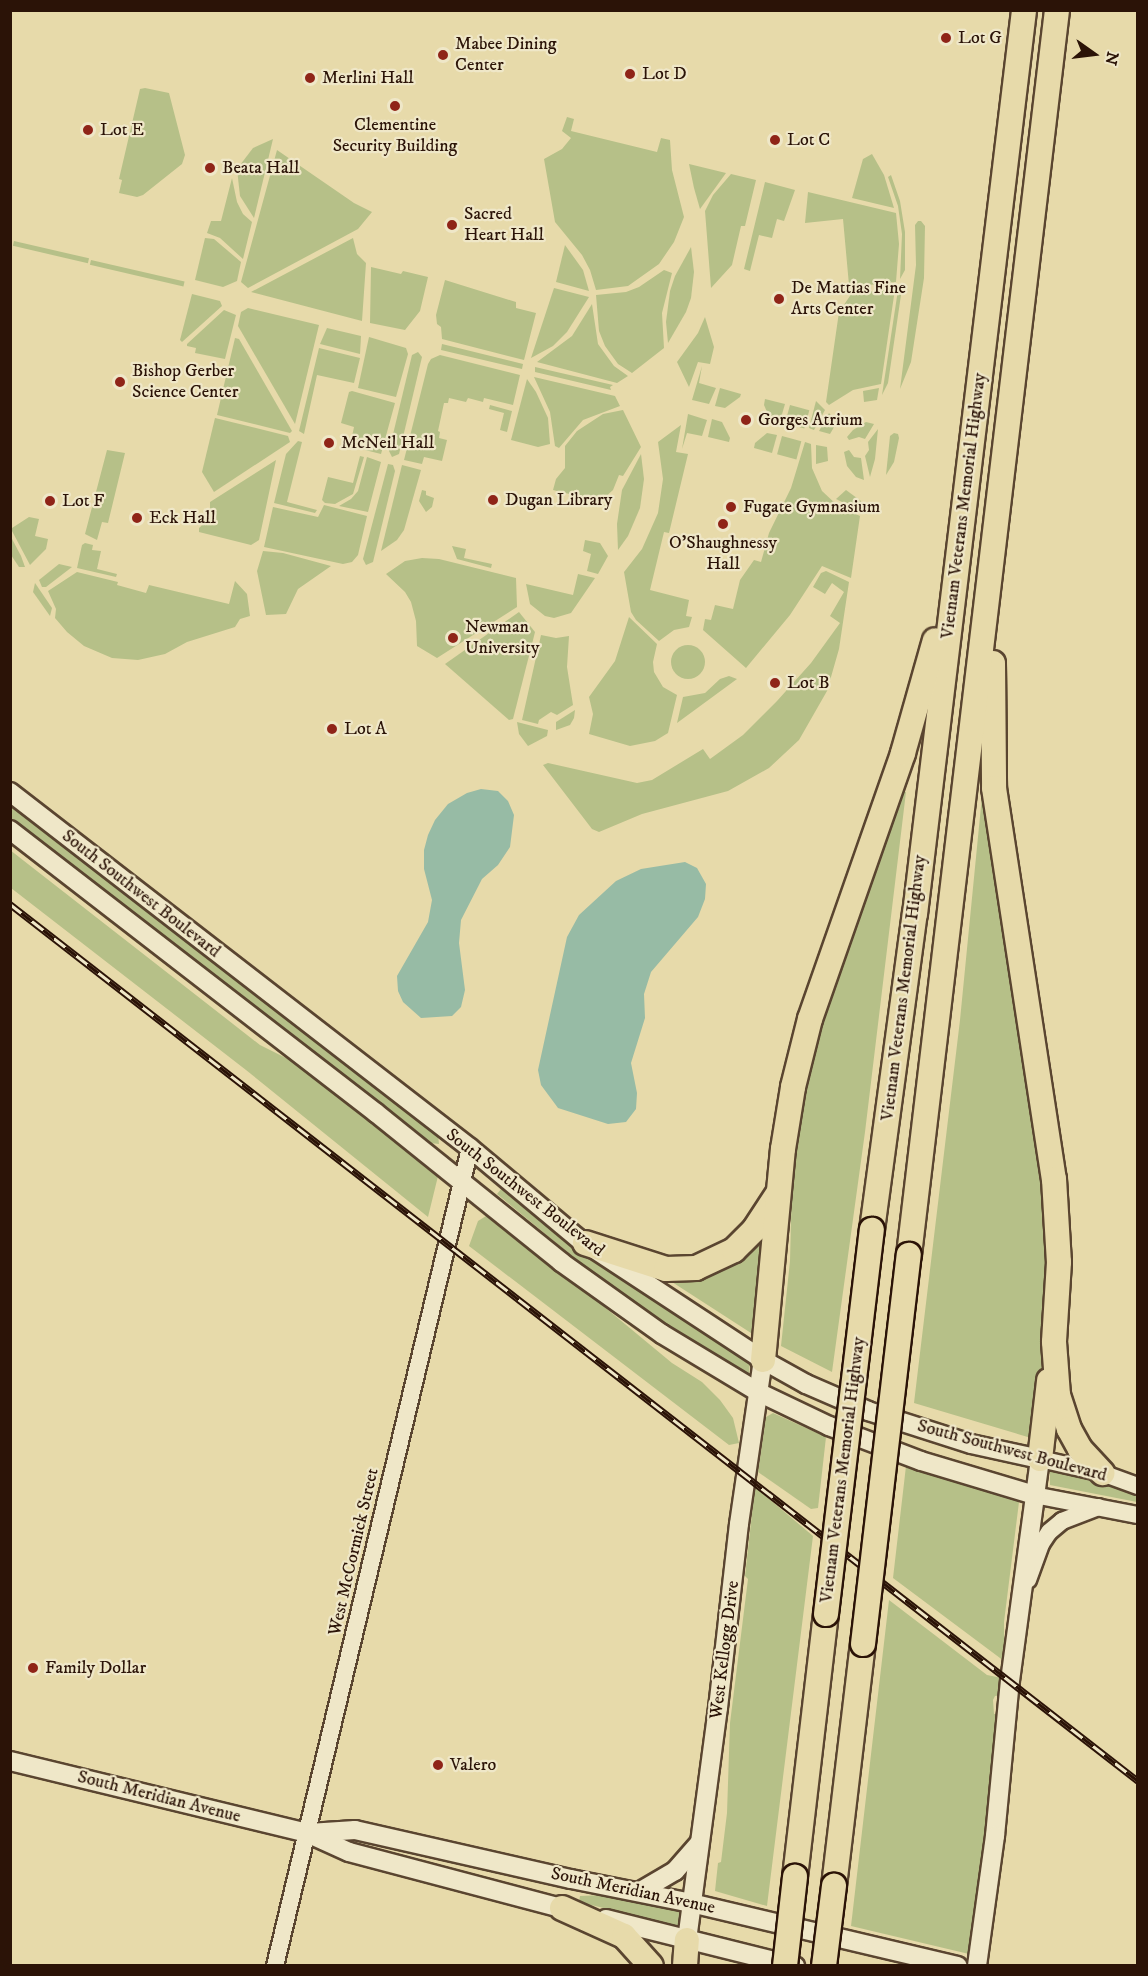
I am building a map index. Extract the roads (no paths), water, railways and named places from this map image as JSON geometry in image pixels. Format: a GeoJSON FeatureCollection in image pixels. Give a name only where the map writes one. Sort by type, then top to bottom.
{"type":"FeatureCollection","features":[{"type":"Feature","properties":{"kind":"highway","name":"Vietnam Veterans Memorial Highway"},"geometry":{"type":"LineString","coordinates":[[785,1965],[872,1230],[915,914],[1024,10]]}},
{"type":"Feature","properties":{"kind":"highway","name":"Vietnam Veterans Memorial Highway"},"geometry":{"type":"LineString","coordinates":[[824,1965],[1057,10]]}},
{"type":"Feature","properties":{"kind":"highway"},"geometry":{"type":"LineString","coordinates":[[996,510],[992,766],[1054,1179],[1059,1262],[1054,1342],[1040,1459]]}},
{"type":"Feature","properties":{"kind":"highway"},"geometry":{"type":"LineString","coordinates":[[763,1360],[779,1191],[793,1087],[810,1019],[903,753],[958,544]]}},
{"type":"Feature","properties":{"kind":"highway"},"geometry":{"type":"LineString","coordinates":[[585,1243],[672,1270],[696,1268],[734,1251],[754,1230],[779,1191]]}},
{"type":"Feature","properties":{"kind":"highway"},"geometry":{"type":"LineString","coordinates":[[1054,1342],[1060,1407],[1080,1449],[1102,1473]]}},
{"type":"Feature","properties":{"kind":"highway"},"geometry":{"type":"LineString","coordinates":[[562,1908],[624,1936],[651,1965]]}},
{"type":"Feature","properties":{"kind":"highway"},"geometry":{"type":"LineString","coordinates":[[685,1965],[687,1940]]}},
{"type":"Feature","properties":{"kind":"main road","name":"South Southwest Boulevard"},"geometry":{"type":"LineString","coordinates":[[10,792],[470,1148],[585,1243],[763,1360],[806,1384],[868,1411],[971,1444],[1040,1459]]}},
{"type":"Feature","properties":{"kind":"main road","name":"South Southwest Boulevard"},"geometry":{"type":"LineString","coordinates":[[10,830],[610,1298],[662,1334],[758,1392],[829,1426],[921,1461],[1034,1495]]}},
{"type":"Feature","properties":{"kind":"main road","name":"West Kellogg Drive"},"geometry":{"type":"LineString","coordinates":[[687,1940],[739,1524],[763,1360]]}},
{"type":"Feature","properties":{"kind":"main road"},"geometry":{"type":"LineString","coordinates":[[977,1965],[996,1836],[1020,1604],[1040,1459]]}},
{"type":"Feature","properties":{"kind":"main road","name":"South Meridian Avenue"},"geometry":{"type":"LineString","coordinates":[[10,1761],[307,1833],[349,1852],[687,1940],[795,1965]]}},
{"type":"Feature","properties":{"kind":"main road","name":"South Meridian Avenue"},"geometry":{"type":"LineString","coordinates":[[307,1833],[356,1830],[692,1903],[958,1965]]}},
{"type":"Feature","properties":{"kind":"main road"},"geometry":{"type":"LineString","coordinates":[[639,1892],[675,1871],[700,1842]]}},
{"type":"Feature","properties":{"kind":"street","name":"West McCormick Street"},"geometry":{"type":"LineString","coordinates":[[274,1965],[470,1148]]}},
{"type":"Feature","properties":{"kind":"street","name":"South Southwest Boulevard"},"geometry":{"type":"LineString","coordinates":[[1040,1459],[1102,1473],[1137,1486]]}},
{"type":"Feature","properties":{"kind":"street","name":"South Southwest Boulevard"},"geometry":{"type":"LineString","coordinates":[[1034,1495],[1137,1515]]}},
{"type":"Feature","properties":{"kind":"street"},"geometry":{"type":"LineString","coordinates":[[1020,1604],[1041,1544],[1049,1532],[1062,1521],[1098,1507]]}},
{"type":"Feature","properties":{"kind":"railway"},"geometry":{"type":"LineString","coordinates":[[10,904],[1138,1781]]}},
{"type":"Feature","properties":{"kind":"place","name":"Lot G"},"geometry":{"type":"Point","coordinates":[946,38]}},
{"type":"Feature","properties":{"kind":"place","name":"Mabee Dining Center"},"geometry":{"type":"Point","coordinates":[443,55]}},
{"type":"Feature","properties":{"kind":"place","name":"Lot D"},"geometry":{"type":"Point","coordinates":[630,74]}},
{"type":"Feature","properties":{"kind":"place","name":"Merlini Hall"},"geometry":{"type":"Point","coordinates":[310,78]}},
{"type":"Feature","properties":{"kind":"place","name":"Clementine Security Building"},"geometry":{"type":"Point","coordinates":[395,106]}},
{"type":"Feature","properties":{"kind":"place","name":"Lot E"},"geometry":{"type":"Point","coordinates":[88,130]}},
{"type":"Feature","properties":{"kind":"place","name":"Lot C"},"geometry":{"type":"Point","coordinates":[775,140]}},
{"type":"Feature","properties":{"kind":"place","name":"Beata Hall"},"geometry":{"type":"Point","coordinates":[210,168]}},
{"type":"Feature","properties":{"kind":"place","name":"Sacred Heart Hall"},"geometry":{"type":"Point","coordinates":[452,225]}},
{"type":"Feature","properties":{"kind":"place","name":"De Mattias Fine Arts Center"},"geometry":{"type":"Point","coordinates":[779,299]}},
{"type":"Feature","properties":{"kind":"place","name":"Bishop Gerber Science Center"},"geometry":{"type":"Point","coordinates":[120,382]}},
{"type":"Feature","properties":{"kind":"place","name":"Gorges Atrium"},"geometry":{"type":"Point","coordinates":[746,420]}},
{"type":"Feature","properties":{"kind":"place","name":"McNeil Hall"},"geometry":{"type":"Point","coordinates":[329,443]}},
{"type":"Feature","properties":{"kind":"place","name":"Dugan Library"},"geometry":{"type":"Point","coordinates":[493,500]}},
{"type":"Feature","properties":{"kind":"place","name":"Lot F"},"geometry":{"type":"Point","coordinates":[50,501]}},
{"type":"Feature","properties":{"kind":"place","name":"Fugate Gymnasium"},"geometry":{"type":"Point","coordinates":[731,507]}},
{"type":"Feature","properties":{"kind":"place","name":"Eck Hall"},"geometry":{"type":"Point","coordinates":[137,518]}},
{"type":"Feature","properties":{"kind":"place","name":"O'Shaughnessy Hall"},"geometry":{"type":"Point","coordinates":[723,524]}},
{"type":"Feature","properties":{"kind":"place","name":"Newman University"},"geometry":{"type":"Point","coordinates":[453,638]}},
{"type":"Feature","properties":{"kind":"place","name":"Lot B"},"geometry":{"type":"Point","coordinates":[775,683]}},
{"type":"Feature","properties":{"kind":"place","name":"Lot A"},"geometry":{"type":"Point","coordinates":[332,729]}},
{"type":"Feature","properties":{"kind":"place","name":"Family Dollar"},"geometry":{"type":"Point","coordinates":[33,1668]}},
{"type":"Feature","properties":{"kind":"place","name":"Valero"},"geometry":{"type":"Point","coordinates":[438,1765]}}]}
